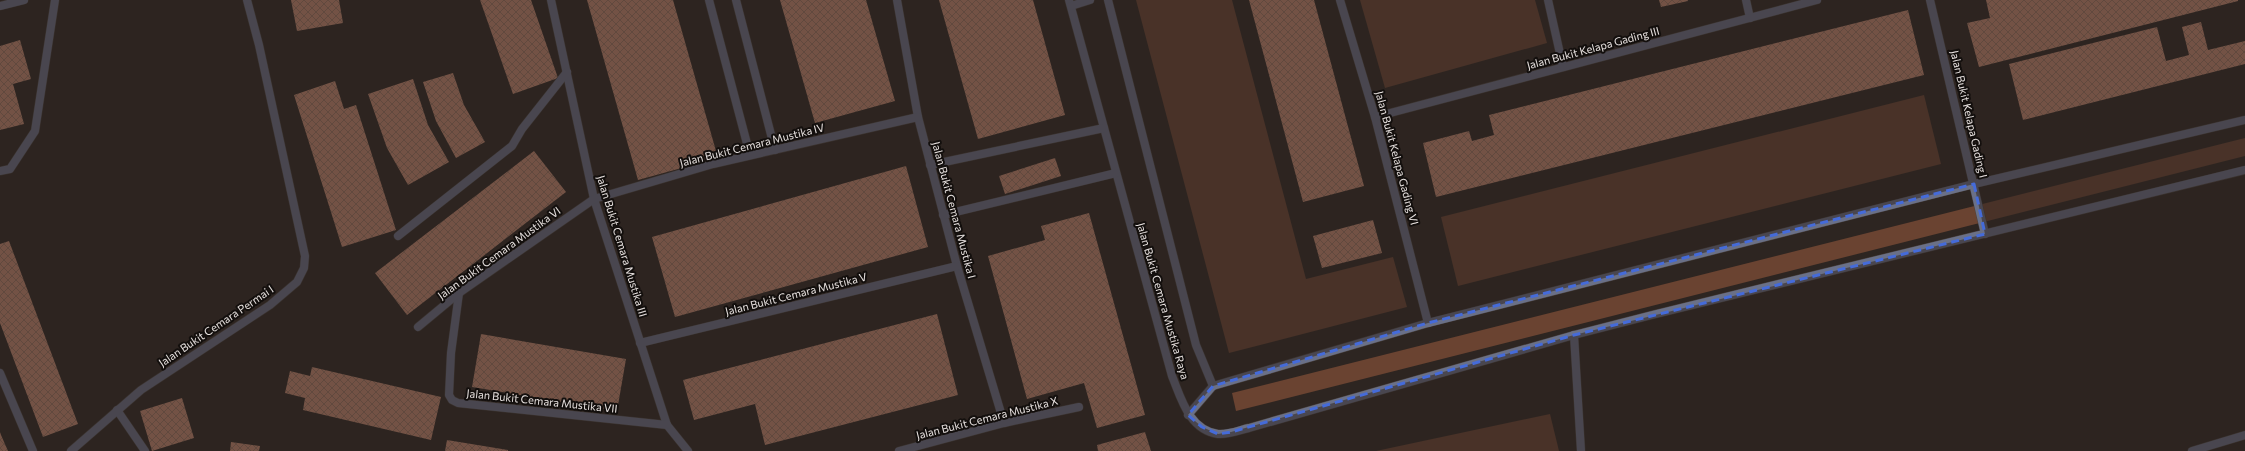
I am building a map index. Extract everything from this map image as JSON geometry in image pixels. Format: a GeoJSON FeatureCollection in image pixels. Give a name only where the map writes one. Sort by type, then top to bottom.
{"type":"FeatureCollection","features":[{"type":"Feature","properties":{"kind":"street"},"geometry":{"type":"LineString","coordinates":[[0,6],[24,0]]}},
{"type":"Feature","properties":{"kind":"street"},"geometry":{"type":"LineString","coordinates":[[0,171],[10,169],[35,131],[55,0]]}},
{"type":"Feature","properties":{"kind":"street","name":"Jalan Bukit Cemara Permai I"},"geometry":{"type":"LineString","coordinates":[[71,451],[117,410],[171,369],[208,347],[270,305],[297,282],[304,268],[305,256],[259,45],[246,0]]}},
{"type":"Feature","properties":{"kind":"street","name":"Jalan Bukit Cemara Mustika III"},"geometry":{"type":"LineString","coordinates":[[551,0],[594,199],[667,425]]}},
{"type":"Feature","properties":{"kind":"street"},"geometry":{"type":"LineString","coordinates":[[709,0],[750,155]]}},
{"type":"Feature","properties":{"kind":"street"},"geometry":{"type":"LineString","coordinates":[[736,0],[775,150]]}},
{"type":"Feature","properties":{"kind":"street","name":"Jalan Bukit Cemara Mustika I"},"geometry":{"type":"LineString","coordinates":[[898,0],[918,117],[930,165],[957,266],[1004,423]]}},
{"type":"Feature","properties":{"kind":"street"},"geometry":{"type":"LineString","coordinates":[[1070,3],[1090,0]]}},
{"type":"Feature","properties":{"kind":"street","name":"Jalan Bukit Cemara Mustika Raya"},"geometry":{"type":"LineString","coordinates":[[1108,0],[1196,345],[1213,386]]}},
{"type":"Feature","properties":{"kind":"street","name":"Jalan Bukit Kelapa Gading VI"},"geometry":{"type":"LineString","coordinates":[[1340,0],[1375,117],[1428,323]]}},
{"type":"Feature","properties":{"kind":"street"},"geometry":{"type":"LineString","coordinates":[[1548,0],[1563,67]]}},
{"type":"Feature","properties":{"kind":"street"},"geometry":{"type":"LineString","coordinates":[[1746,0],[1750,18]]}},
{"type":"Feature","properties":{"kind":"street","name":"Jalan Bukit Kelapa Gading III"},"geometry":{"type":"LineString","coordinates":[[1375,117],[1817,0]]}},
{"type":"Feature","properties":{"kind":"street","name":"Jalan Bukit Kelapa Gading I"},"geometry":{"type":"LineString","coordinates":[[1930,0],[1974,184],[1984,234]]}},
{"type":"Feature","properties":{"kind":"street","name":"Jalan Bukit Cemara Mustika Raya"},"geometry":{"type":"LineString","coordinates":[[1070,3],[1172,376],[1188,415]]}},
{"type":"Feature","properties":{"kind":"street"},"geometry":{"type":"LineString","coordinates":[[398,236],[512,146],[522,129],[567,72]]}},
{"type":"Feature","properties":{"kind":"street","name":"Jalan Bukit Cemara Mustika IV"},"geometry":{"type":"LineString","coordinates":[[594,199],[750,155],[918,117]]}},
{"type":"Feature","properties":{"kind":"street"},"geometry":{"type":"LineString","coordinates":[[2245,120],[1974,184],[1428,323],[1213,386],[1188,415],[1202,427],[1218,434],[1231,432],[1574,335],[2245,170]]}},
{"type":"Feature","properties":{"kind":"street"},"geometry":{"type":"LineString","coordinates":[[930,165],[1104,128]]}},
{"type":"Feature","properties":{"kind":"street"},"geometry":{"type":"LineString","coordinates":[[943,215],[1116,173]]}},
{"type":"Feature","properties":{"kind":"street","name":"Jalan Bukit Cemara Mustika VI"},"geometry":{"type":"LineString","coordinates":[[418,327],[459,293],[594,199]]}},
{"type":"Feature","properties":{"kind":"street","name":"Jalan Bukit Cemara Mustika V"},"geometry":{"type":"LineString","coordinates":[[640,343],[957,266]]}},
{"type":"Feature","properties":{"kind":"street","name":"Jalan Bukit Cemara Mustika VII"},"geometry":{"type":"LineString","coordinates":[[459,293],[451,353],[449,394],[452,400],[458,403],[667,425]]}},
{"type":"Feature","properties":{"kind":"street"},"geometry":{"type":"LineString","coordinates":[[1574,335],[1581,451]]}},
{"type":"Feature","properties":{"kind":"street"},"geometry":{"type":"LineString","coordinates":[[0,373],[33,451]]}},
{"type":"Feature","properties":{"kind":"street","name":"Jalan Bukit Cemara Mustika X"},"geometry":{"type":"LineString","coordinates":[[899,451],[1004,423],[1079,407]]}},
{"type":"Feature","properties":{"kind":"street"},"geometry":{"type":"LineString","coordinates":[[117,410],[145,451]]}},
{"type":"Feature","properties":{"kind":"street"},"geometry":{"type":"LineString","coordinates":[[667,425],[688,451]]}},
{"type":"Feature","properties":{"kind":"street"},"geometry":{"type":"LineString","coordinates":[[2192,451],[2245,435]]}},
{"type":"Feature","properties":{"kind":"highlighted area"},"geometry":{"type":"Polygon","coordinates":[[[1974,184],[1985,234],[1574,335],[1231,432],[1218,434],[1202,427],[1188,415],[1213,386],[1428,323],[1974,184]]]}},
{"type":"Feature","properties":{"kind":"shaded area"},"geometry":{"type":"Polygon","coordinates":[[[1136,0],[1232,0],[1306,279],[1393,257],[1407,307],[1229,353],[1136,0]]]}},
{"type":"Feature","properties":{"kind":"shaded area"},"geometry":{"type":"Polygon","coordinates":[[[1360,0],[1535,0],[1547,43],[1385,88],[1360,0]]]}},
{"type":"Feature","properties":{"kind":"shaded area"},"geometry":{"type":"Polygon","coordinates":[[[1924,95],[1941,164],[1458,286],[1441,217],[1924,95]]]}},
{"type":"Feature","properties":{"kind":"shaded area"},"geometry":{"type":"Polygon","coordinates":[[[2245,138],[2245,156],[1236,411],[1232,393],[2245,138]]]}},
{"type":"Feature","properties":{"kind":"shaded area"},"geometry":{"type":"Polygon","coordinates":[[[1550,414],[1559,451],[1376,451],[1550,414]]]}},
{"type":"Feature","properties":{"kind":"building"},"geometry":{"type":"Polygon","coordinates":[[[291,0],[339,0],[343,23],[297,31],[291,0]]]}},
{"type":"Feature","properties":{"kind":"building"},"geometry":{"type":"Polygon","coordinates":[[[480,0],[531,0],[558,78],[513,94],[480,0]]]}},
{"type":"Feature","properties":{"kind":"building"},"geometry":{"type":"Polygon","coordinates":[[[587,0],[673,0],[718,158],[638,180],[587,0]]]}},
{"type":"Feature","properties":{"kind":"building"},"geometry":{"type":"Polygon","coordinates":[[[780,0],[866,0],[895,101],[815,123],[780,0]]]}},
{"type":"Feature","properties":{"kind":"building"},"geometry":{"type":"Polygon","coordinates":[[[939,0],[1033,0],[1065,115],[978,139],[939,0]]]}},
{"type":"Feature","properties":{"kind":"building"},"geometry":{"type":"Polygon","coordinates":[[[1249,0],[1314,0],[1364,186],[1303,202],[1249,0]]]}},
{"type":"Feature","properties":{"kind":"building"},"geometry":{"type":"Polygon","coordinates":[[[1659,0],[1688,0],[1688,1],[1661,7],[1659,0]]]}},
{"type":"Feature","properties":{"kind":"building"},"geometry":{"type":"Polygon","coordinates":[[[1986,0],[2238,1],[1979,67],[1967,23],[1990,18],[1986,0]]]}},
{"type":"Feature","properties":{"kind":"building"},"geometry":{"type":"Polygon","coordinates":[[[1908,10],[1924,75],[1436,197],[1423,143],[1469,131],[1472,141],[1494,135],[1489,115],[1908,10]]]}},
{"type":"Feature","properties":{"kind":"building"},"geometry":{"type":"Polygon","coordinates":[[[2201,22],[2208,50],[2245,41],[2245,64],[2023,120],[2009,64],[2157,27],[2166,61],[2189,55],[2182,27],[2201,22]]]}},
{"type":"Feature","properties":{"kind":"building"},"geometry":{"type":"Polygon","coordinates":[[[20,40],[31,79],[13,84],[24,124],[0,130],[0,46],[20,40]]]}},
{"type":"Feature","properties":{"kind":"building"},"geometry":{"type":"Polygon","coordinates":[[[453,73],[464,105],[485,142],[456,158],[436,121],[423,82],[453,73]]]}},
{"type":"Feature","properties":{"kind":"building"},"geometry":{"type":"Polygon","coordinates":[[[413,79],[428,125],[449,162],[408,185],[387,148],[368,94],[413,79]]]}},
{"type":"Feature","properties":{"kind":"building"},"geometry":{"type":"Polygon","coordinates":[[[335,81],[344,109],[356,105],[396,230],[342,247],[294,95],[335,81]]]}},
{"type":"Feature","properties":{"kind":"building"},"geometry":{"type":"Polygon","coordinates":[[[534,151],[566,192],[407,315],[375,273],[534,151]]]}},
{"type":"Feature","properties":{"kind":"building"},"geometry":{"type":"Polygon","coordinates":[[[1055,158],[1061,176],[1005,194],[999,176],[1055,158]]]}},
{"type":"Feature","properties":{"kind":"building"},"geometry":{"type":"Polygon","coordinates":[[[906,166],[928,247],[675,317],[652,237],[906,166]]]}},
{"type":"Feature","properties":{"kind":"building"},"geometry":{"type":"Polygon","coordinates":[[[1089,213],[1145,415],[1097,428],[1084,383],[1027,399],[988,256],[1045,240],[1041,226],[1089,213]]]}},
{"type":"Feature","properties":{"kind":"building"},"geometry":{"type":"Polygon","coordinates":[[[1373,220],[1382,253],[1322,268],[1313,236],[1373,220]]]}},
{"type":"Feature","properties":{"kind":"building"},"geometry":{"type":"Polygon","coordinates":[[[9,241],[78,424],[43,437],[0,323],[0,244],[9,241]]]}},
{"type":"Feature","properties":{"kind":"building"},"geometry":{"type":"Polygon","coordinates":[[[937,314],[958,395],[765,445],[755,404],[694,420],[683,380],[937,314]]]}},
{"type":"Feature","properties":{"kind":"building"},"geometry":{"type":"Polygon","coordinates":[[[481,334],[626,359],[617,411],[472,387],[481,334]]]}},
{"type":"Feature","properties":{"kind":"building"},"geometry":{"type":"Polygon","coordinates":[[[312,367],[441,397],[431,440],[303,410],[305,398],[285,393],[290,371],[310,376],[312,367]]]}},
{"type":"Feature","properties":{"kind":"building"},"geometry":{"type":"Polygon","coordinates":[[[182,398],[194,438],[152,451],[140,411],[182,398]]]}},
{"type":"Feature","properties":{"kind":"building"},"geometry":{"type":"Polygon","coordinates":[[[0,432],[1,435],[8,451],[0,451],[0,432]]]}},
{"type":"Feature","properties":{"kind":"building"},"geometry":{"type":"Polygon","coordinates":[[[1145,432],[1151,451],[1098,451],[1097,445],[1145,432]]]}},
{"type":"Feature","properties":{"kind":"building"},"geometry":{"type":"Polygon","coordinates":[[[447,440],[508,450],[508,451],[445,451],[447,440]]]}},
{"type":"Feature","properties":{"kind":"building"},"geometry":{"type":"Polygon","coordinates":[[[231,442],[260,446],[259,451],[230,451],[231,442]]]}}]}
